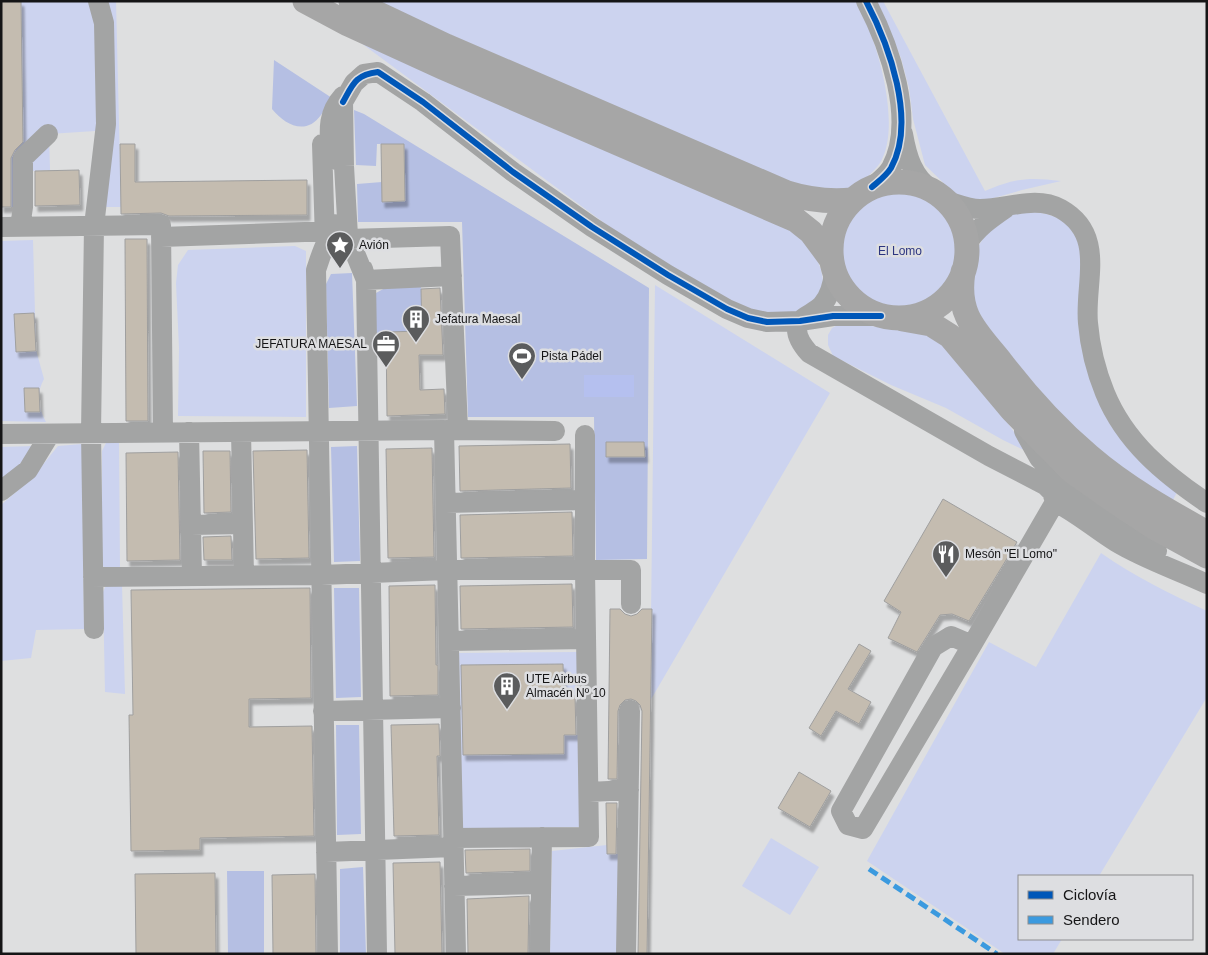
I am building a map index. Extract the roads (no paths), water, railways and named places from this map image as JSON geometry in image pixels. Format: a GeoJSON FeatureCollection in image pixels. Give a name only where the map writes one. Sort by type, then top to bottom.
{"type":"FeatureCollection","features":[{"type":"Feature","properties":{"kind":"main road"},"geometry":{"type":"LineString","coordinates":[[305,1],[348,24],[442,67],[796,220],[811,232],[832,265],[840,285],[848,296],[867,311],[888,318],[931,324],[950,336],[1012,410],[1072,471],[1147,522],[1207,556]]}},
{"type":"Feature","properties":{"kind":"main road"},"geometry":{"type":"LineString","coordinates":[[351,1],[473,58],[787,193],[805,199],[826,202],[862,193],[888,182],[920,185],[939,196],[960,219],[967,240],[967,258],[961,299],[966,316],[1016,382],[1053,423],[1090,457],[1129,486],[1207,533]]}},
{"type":"Feature","properties":{"kind":"main road"},"geometry":{"type":"LineString","coordinates":[[832,265],[830,245],[834,228],[840,214],[862,193]]}},
{"type":"Feature","properties":{"kind":"main road"},"geometry":{"type":"LineString","coordinates":[[888,318],[921,315],[942,304],[955,290],[964,272]]}},
{"type":"Feature","properties":{"kind":"street"},"geometry":{"type":"LineString","coordinates":[[94,629],[92,433],[94,226],[106,124],[104,23],[98,1]]}},
{"type":"Feature","properties":{"kind":"street"},"geometry":{"type":"LineString","coordinates":[[862,193],[884,177],[895,159],[900,142],[901,119],[899,92],[892,65],[877,24],[866,1]]}},
{"type":"Feature","properties":{"kind":"street"},"geometry":{"type":"LineString","coordinates":[[377,954],[366,280],[343,237],[330,119],[335,104],[364,74],[378,72],[430,108],[513,172],[592,227],[668,275],[728,309],[748,318],[768,322],[800,321],[833,316],[864,315],[888,318]]}},
{"type":"Feature","properties":{"kind":"street"},"geometry":{"type":"LineString","coordinates":[[343,237],[343,102],[354,83]]}},
{"type":"Feature","properties":{"kind":"street"},"geometry":{"type":"LineString","coordinates":[[328,954],[316,270],[358,222],[354,83]]}},
{"type":"Feature","properties":{"kind":"street"},"geometry":{"type":"LineString","coordinates":[[901,119],[908,154],[917,178],[939,196],[977,209],[1010,206],[1026,202],[1048,203],[1063,210],[1076,220],[1087,237],[1092,258],[1087,299],[1088,322],[1097,370],[1105,394],[1125,430],[1149,458],[1170,477],[1207,503]]}},
{"type":"Feature","properties":{"kind":"street"},"geometry":{"type":"LineString","coordinates":[[11,227],[23,207],[23,158],[48,134]]}},
{"type":"Feature","properties":{"kind":"street"},"geometry":{"type":"LineString","coordinates":[[966,245],[974,233],[986,222],[1010,206]]}},
{"type":"Feature","properties":{"kind":"street"},"geometry":{"type":"LineString","coordinates":[[11,227],[160,225],[163,433]]}},
{"type":"Feature","properties":{"kind":"street"},"geometry":{"type":"LineString","coordinates":[[161,237],[450,236],[452,276],[451,430],[446,503],[456,954]]}},
{"type":"Feature","properties":{"kind":"street"},"geometry":{"type":"LineString","coordinates":[[832,265],[833,282],[822,304],[812,314],[800,321],[797,330],[802,346],[809,353],[824,362],[989,456],[1045,485],[1052,492],[1055,502],[972,645],[862,828],[848,825],[841,811],[933,647],[951,636],[972,645]]}},
{"type":"Feature","properties":{"kind":"street"},"geometry":{"type":"LineString","coordinates":[[366,280],[452,276]]}},
{"type":"Feature","properties":{"kind":"street"},"geometry":{"type":"LineString","coordinates":[[824,362],[812,338],[817,327],[824,320],[833,316]]}},
{"type":"Feature","properties":{"kind":"street"},"geometry":{"type":"LineString","coordinates":[[1012,410],[1039,458],[1064,484],[1150,547],[1207,582]]}},
{"type":"Feature","properties":{"kind":"street"},"geometry":{"type":"LineString","coordinates":[[1,434],[368,430],[555,431]]}},
{"type":"Feature","properties":{"kind":"street"},"geometry":{"type":"LineString","coordinates":[[189,432],[192,576]]}},
{"type":"Feature","properties":{"kind":"street"},"geometry":{"type":"LineString","coordinates":[[241,432],[244,575]]}},
{"type":"Feature","properties":{"kind":"street"},"geometry":{"type":"LineString","coordinates":[[1,491],[28,470],[50,434]]}},
{"type":"Feature","properties":{"kind":"street"},"geometry":{"type":"LineString","coordinates":[[326,852],[542,837],[589,837],[585,435]]}},
{"type":"Feature","properties":{"kind":"street"},"geometry":{"type":"LineString","coordinates":[[446,503],[585,500]]}},
{"type":"Feature","properties":{"kind":"street"},"geometry":{"type":"LineString","coordinates":[[1055,502],[1072,510],[1117,542],[1152,560],[1207,582]]}},
{"type":"Feature","properties":{"kind":"street"},"geometry":{"type":"LineString","coordinates":[[191,525],[243,524]]}},
{"type":"Feature","properties":{"kind":"street"},"geometry":{"type":"LineString","coordinates":[[93,577],[321,575],[447,570],[631,570],[631,604]]}},
{"type":"Feature","properties":{"kind":"street"},"geometry":{"type":"LineString","coordinates":[[449,641],[586,639]]}},
{"type":"Feature","properties":{"kind":"street"},"geometry":{"type":"LineString","coordinates":[[323,711],[450,708]]}},
{"type":"Feature","properties":{"kind":"street"},"geometry":{"type":"LineString","coordinates":[[626,954],[630,711]]}},
{"type":"Feature","properties":{"kind":"street"},"geometry":{"type":"LineString","coordinates":[[589,792],[629,790]]}},
{"type":"Feature","properties":{"kind":"street"},"geometry":{"type":"LineString","coordinates":[[540,954],[542,837]]}},
{"type":"Feature","properties":{"kind":"street"},"geometry":{"type":"LineString","coordinates":[[454,886],[541,884]]}},
{"type":"Feature","properties":{"kind":"place","name":"Avión"},"geometry":{"type":"Point","coordinates":[340,269]}},
{"type":"Feature","properties":{"kind":"place","name":"Jefatura Maesal"},"geometry":{"type":"Point","coordinates":[416,343]}},
{"type":"Feature","properties":{"kind":"place","name":"JEFATURA MAESAL"},"geometry":{"type":"Point","coordinates":[386,368]}},
{"type":"Feature","properties":{"kind":"place","name":"Pista Pádel"},"geometry":{"type":"Point","coordinates":[522,380]}},
{"type":"Feature","properties":{"kind":"place","name":"Mesón \"El Lomo\""},"geometry":{"type":"Point","coordinates":[946,578]}},
{"type":"Feature","properties":{"kind":"place","name":"UTE Airbus Almacén Nº 10"},"geometry":{"type":"Point","coordinates":[507,710]}},
{"type":"Feature","properties":{"kind":"park label","name":"El Lomo"},"geometry":{"type":"Point","coordinates":[900,251]}}]}
